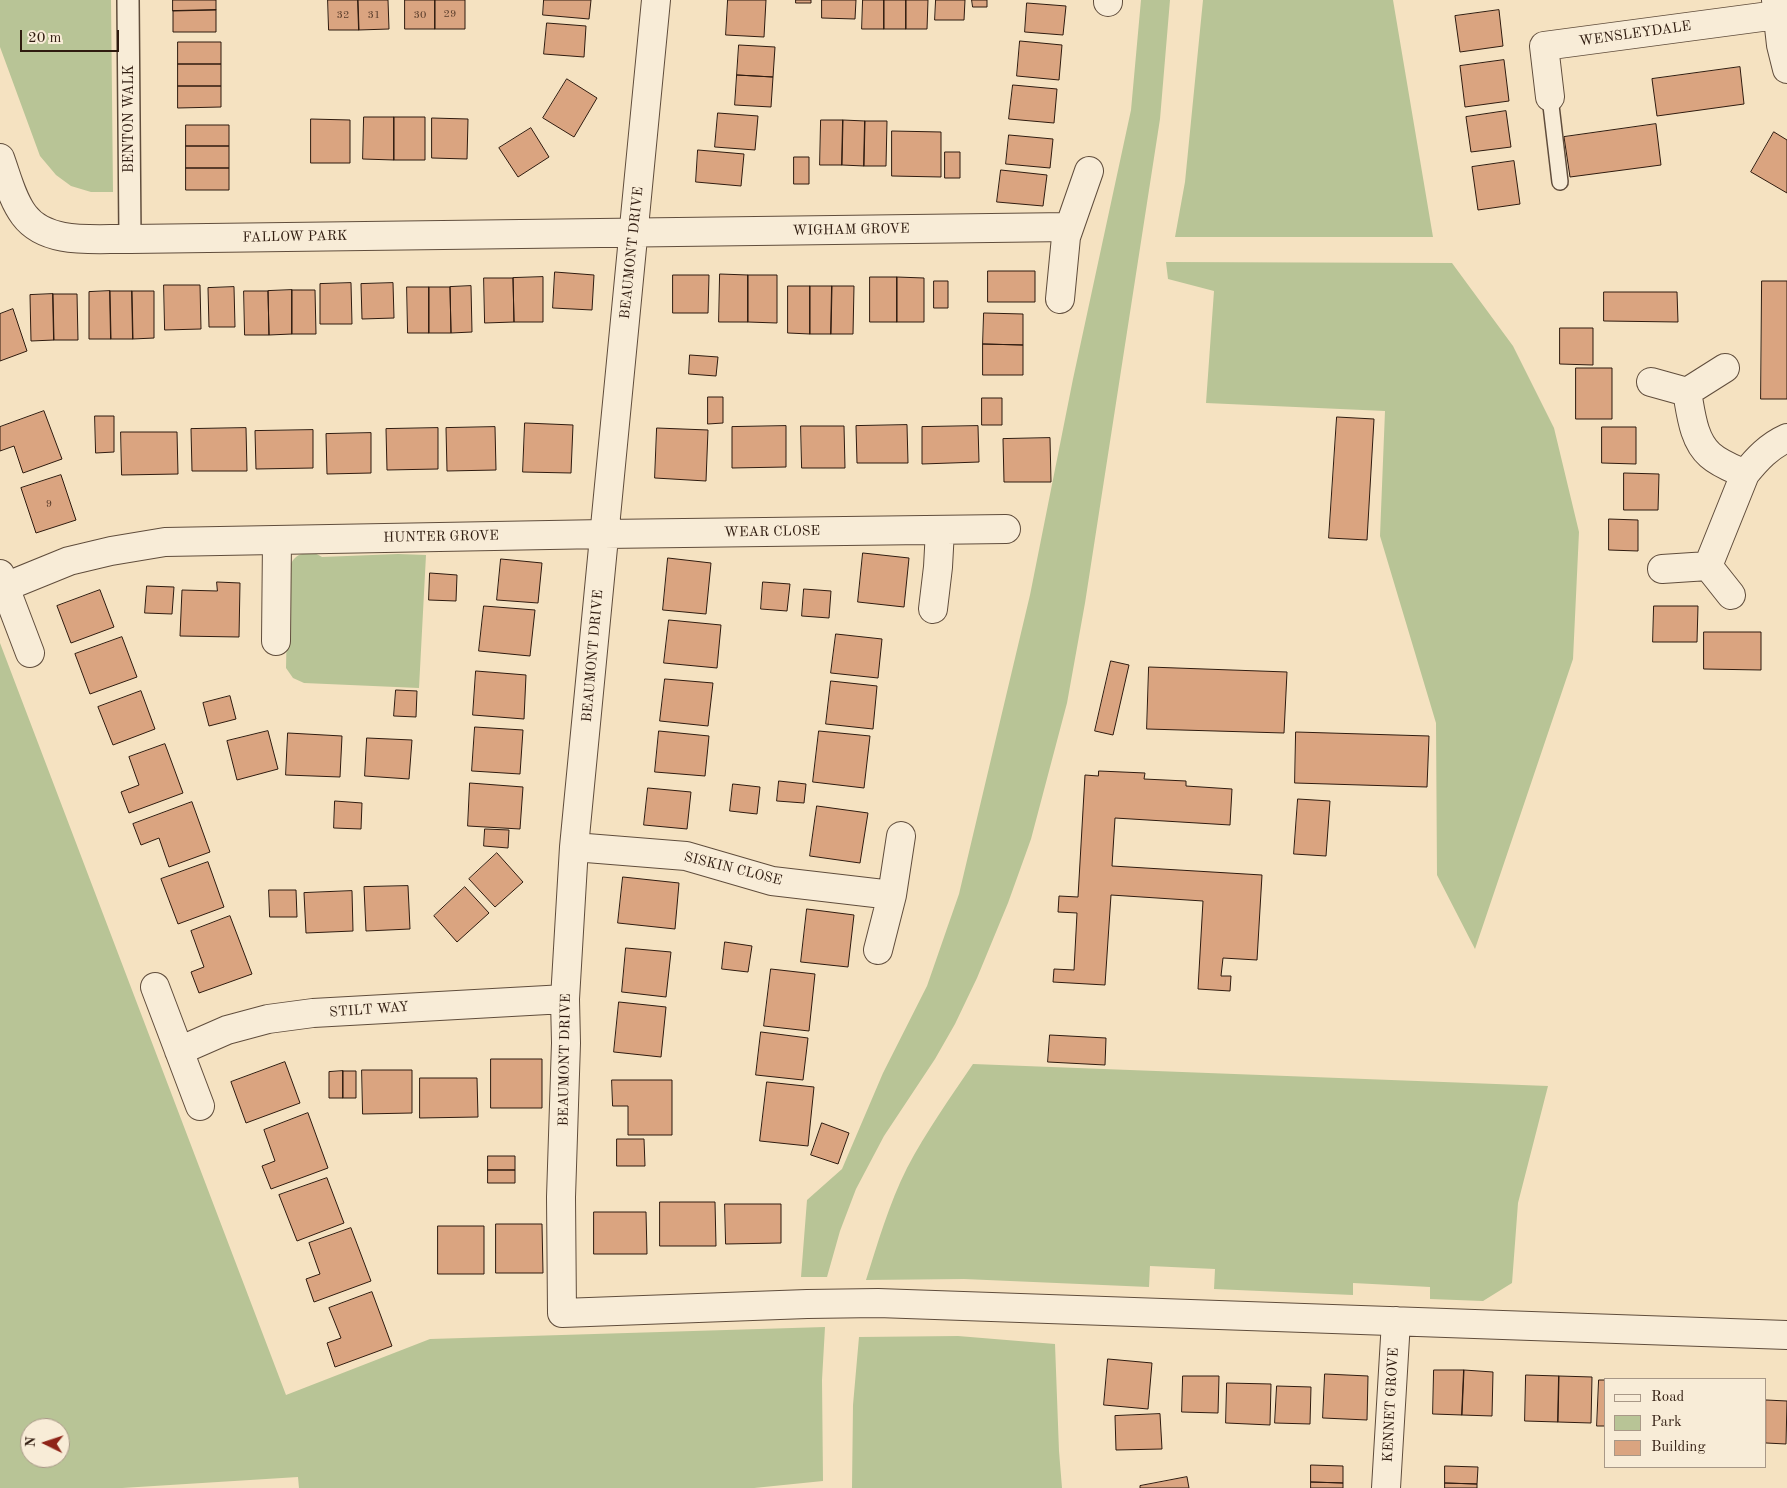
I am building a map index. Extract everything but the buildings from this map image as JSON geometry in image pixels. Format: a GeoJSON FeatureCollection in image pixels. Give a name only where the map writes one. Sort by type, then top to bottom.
{"type":"FeatureCollection","features":[{"type":"Feature","properties":{"kind":"street","name":"BENTON WALK"},"geometry":{"type":"LineString","coordinates":[[128,0],[130,238]]}},
{"type":"Feature","properties":{"kind":"street","name":"BEAUMONT DRIVE"},"geometry":{"type":"LineString","coordinates":[[656,0],[574,847],[565,999],[566,1043],[561,1197],[562,1313],[878,1303],[1396,1321]]}},
{"type":"Feature","properties":{"kind":"street","name":"WENSLEYDALE"},"geometry":{"type":"LineString","coordinates":[[1550,98],[1544,46],[1776,7],[1781,45],[1787,69]]}},
{"type":"Feature","properties":{"kind":"street","name":"FALLOW PARK"},"geometry":{"type":"LineString","coordinates":[[0,158],[19,208],[25,217],[42,230],[69,237],[634,233]]}},
{"type":"Feature","properties":{"kind":"street"},"geometry":{"type":"LineString","coordinates":[[1060,298],[1069,227],[1088,171]]}},
{"type":"Feature","properties":{"kind":"street","name":"WIGHAM GROVE"},"geometry":{"type":"LineString","coordinates":[[634,233],[1069,227]]}},
{"type":"Feature","properties":{"kind":"street"},"geometry":{"type":"LineString","coordinates":[[1651,382],[1687,392],[1725,368]]}},
{"type":"Feature","properties":{"kind":"street"},"geometry":{"type":"LineString","coordinates":[[1687,392],[1692,420],[1702,445],[1709,455],[1746,474]]}},
{"type":"Feature","properties":{"kind":"street"},"geometry":{"type":"LineString","coordinates":[[1708,566],[1746,474],[1769,448],[1787,438]]}},
{"type":"Feature","properties":{"kind":"street","name":"WEAR CLOSE"},"geometry":{"type":"LineString","coordinates":[[604,534],[1006,529]]}},
{"type":"Feature","properties":{"kind":"street"},"geometry":{"type":"LineString","coordinates":[[933,609],[940,530]]}},
{"type":"Feature","properties":{"kind":"street","name":"HUNTER GROVE"},"geometry":{"type":"LineString","coordinates":[[30,654],[2,580],[111,551],[165,542],[604,534]]}},
{"type":"Feature","properties":{"kind":"street"},"geometry":{"type":"LineString","coordinates":[[276,641],[277,540]]}},
{"type":"Feature","properties":{"kind":"street"},"geometry":{"type":"LineString","coordinates":[[1662,569],[1708,566]]}},
{"type":"Feature","properties":{"kind":"street"},"geometry":{"type":"LineString","coordinates":[[1708,566],[1732,595]]}},
{"type":"Feature","properties":{"kind":"street"},"geometry":{"type":"LineString","coordinates":[[878,950],[892,895],[901,836]]}},
{"type":"Feature","properties":{"kind":"street","name":"SISKIN CLOSE"},"geometry":{"type":"LineString","coordinates":[[574,847],[686,856],[772,881],[892,895]]}},
{"type":"Feature","properties":{"kind":"street"},"geometry":{"type":"LineString","coordinates":[[155,988],[200,1106]]}},
{"type":"Feature","properties":{"kind":"street","name":"STILT WAY"},"geometry":{"type":"LineString","coordinates":[[179,1051],[227,1030],[268,1019],[304,1014],[565,999]]}},
{"type":"Feature","properties":{"kind":"street"},"geometry":{"type":"LineString","coordinates":[[1396,1321],[1787,1335]]}},
{"type":"Feature","properties":{"kind":"street","name":"KENNET GROVE"},"geometry":{"type":"LineString","coordinates":[[1386,1488],[1396,1321]]}},
{"type":"Feature","properties":{"kind":"lane"},"geometry":{"type":"LineString","coordinates":[[1550,98],[1560,182]]}},
{"type":"Feature","properties":{"kind":"green space"},"geometry":{"type":"Polygon","coordinates":[[[0,0],[111,0],[113,192],[91,192],[71,186],[56,175],[40,156],[0,47],[0,0]]]}},
{"type":"Feature","properties":{"kind":"green space"},"geometry":{"type":"Polygon","coordinates":[[[1141,0],[1170,0],[1160,119],[1085,603],[1067,703],[1031,839],[1008,903],[977,978],[955,1024],[935,1059],[884,1136],[856,1189],[840,1231],[827,1277],[801,1277],[807,1200],[842,1169],[883,1073],[927,986],[959,894],[1030,595],[1073,379],[1131,110],[1141,0]]]}},
{"type":"Feature","properties":{"kind":"green space"},"geometry":{"type":"Polygon","coordinates":[[[1203,0],[1393,0],[1433,237],[1175,237],[1185,182],[1203,0]]]}},
{"type":"Feature","properties":{"kind":"green space"},"geometry":{"type":"Polygon","coordinates":[[[1166,262],[1452,263],[1513,346],[1554,428],[1579,532],[1573,659],[1475,949],[1437,875],[1436,723],[1380,536],[1385,411],[1206,403],[1214,291],[1168,279],[1166,262]]]}},
{"type":"Feature","properties":{"kind":"green space"},"geometry":{"type":"Polygon","coordinates":[[[313,552],[322,557],[398,554],[426,555],[419,688],[304,683],[293,678],[286,668],[288,574],[291,564],[296,557],[313,552]]]}},
{"type":"Feature","properties":{"kind":"green space"},"geometry":{"type":"Polygon","coordinates":[[[0,643],[286,1395],[430,1339],[825,1327],[822,1380],[823,1481],[754,1488],[299,1488],[298,1477],[122,1488],[0,1488],[0,643]]]}},
{"type":"Feature","properties":{"kind":"green space"},"geometry":{"type":"Polygon","coordinates":[[[973,1064],[1548,1086],[1518,1203],[1512,1283],[1483,1301],[1430,1299],[1430,1287],[1353,1283],[1353,1295],[1214,1289],[1215,1269],[1150,1266],[1149,1287],[964,1279],[866,1280],[889,1209],[907,1168],[930,1128],[973,1064]]]}},
{"type":"Feature","properties":{"kind":"green space"},"geometry":{"type":"Polygon","coordinates":[[[958,1336],[1055,1344],[1062,1488],[852,1488],[853,1405],[859,1337],[958,1336]]]}}]}
